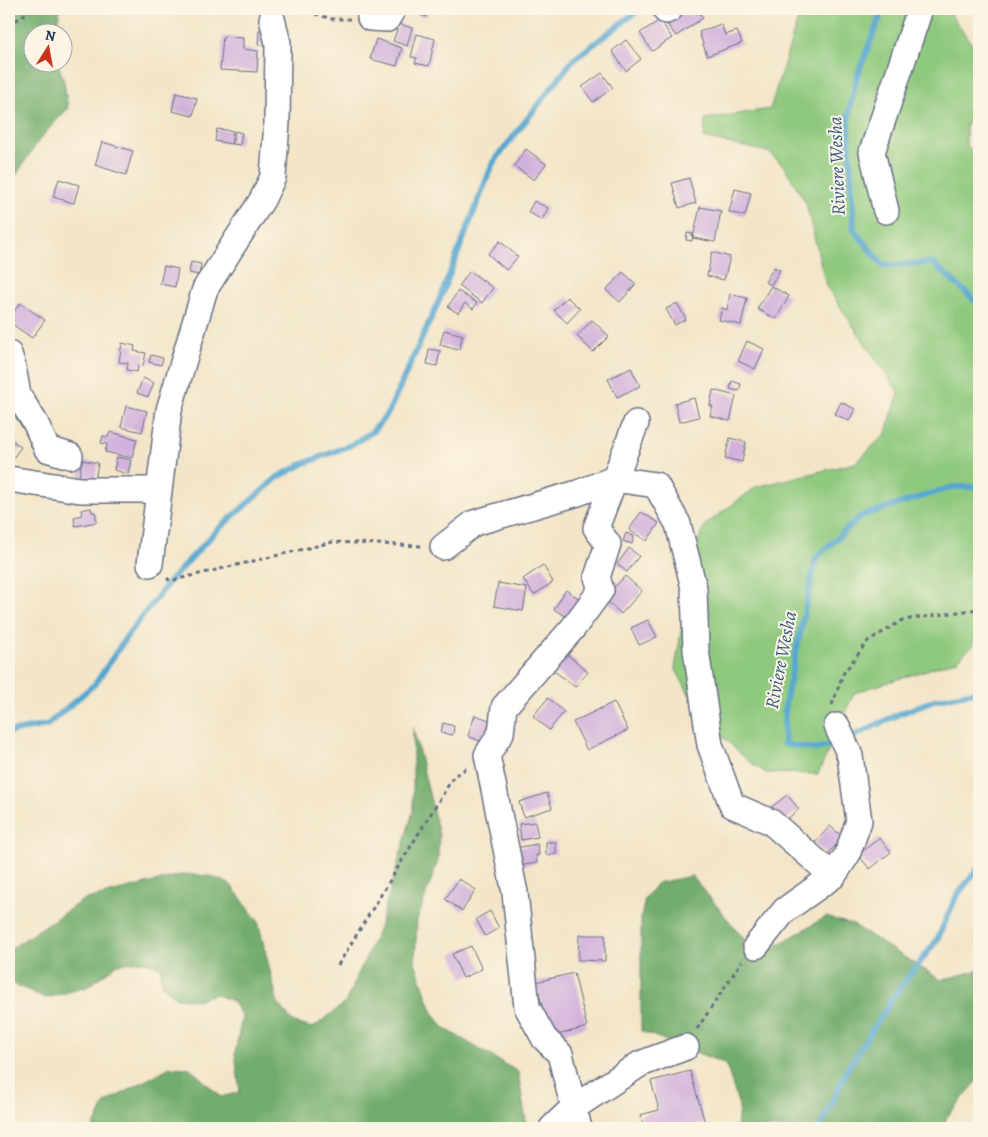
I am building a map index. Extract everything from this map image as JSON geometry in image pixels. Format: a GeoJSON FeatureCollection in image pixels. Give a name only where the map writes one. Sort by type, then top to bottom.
{"type":"FeatureCollection","features":[{"type":"Feature","properties":{"kind":"street"},"geometry":{"type":"LineString","coordinates":[[370,18],[387,19],[393,9]]}},
{"type":"Feature","properties":{"kind":"street"},"geometry":{"type":"LineString","coordinates":[[886,211],[872,152],[918,15],[918,9]]}},
{"type":"Feature","properties":{"kind":"street"},"geometry":{"type":"LineString","coordinates":[[150,564],[169,410],[205,289],[262,200],[273,177],[277,122],[278,43],[272,19]]}},
{"type":"Feature","properties":{"kind":"street"},"geometry":{"type":"LineString","coordinates":[[9,354],[18,395],[36,424],[48,449],[70,456]]}},
{"type":"Feature","properties":{"kind":"street"},"geometry":{"type":"LineString","coordinates":[[576,1118],[560,1054],[544,1038],[527,1007],[515,893],[487,755],[501,733],[504,707],[573,628],[601,590],[597,577],[608,544],[596,528],[636,423]]}},
{"type":"Feature","properties":{"kind":"street"},"geometry":{"type":"LineString","coordinates":[[9,479],[80,490],[159,490]]}},
{"type":"Feature","properties":{"kind":"street"},"geometry":{"type":"LineString","coordinates":[[443,546],[474,523],[578,493],[614,479],[656,485],[678,524],[694,588],[696,650],[710,745],[732,805],[771,822],[833,876]]}},
{"type":"Feature","properties":{"kind":"street"},"geometry":{"type":"LineString","coordinates":[[756,946],[785,910],[833,876],[847,854],[859,821],[850,756],[837,726]]}},
{"type":"Feature","properties":{"kind":"street"},"geometry":{"type":"LineString","coordinates":[[552,1128],[576,1118],[640,1064],[686,1047]]}},
{"type":"Feature","properties":{"kind":"path"},"geometry":{"type":"LineString","coordinates":[[9,25],[32,9]]}},
{"type":"Feature","properties":{"kind":"path"},"geometry":{"type":"LineString","coordinates":[[300,9],[332,19],[370,18]]}},
{"type":"Feature","properties":{"kind":"path"},"geometry":{"type":"LineString","coordinates":[[150,564],[170,581],[334,542],[443,546]]}},
{"type":"Feature","properties":{"kind":"path"},"geometry":{"type":"LineString","coordinates":[[837,726],[832,704],[843,674],[868,641],[903,620],[979,609]]}},
{"type":"Feature","properties":{"kind":"path"},"geometry":{"type":"LineString","coordinates":[[338,965],[454,776],[487,755]]}},
{"type":"Feature","properties":{"kind":"path"},"geometry":{"type":"LineString","coordinates":[[686,1047],[738,966],[756,946]]}},
{"type":"Feature","properties":{"kind":"green space"},"geometry":{"type":"Polygon","coordinates":[[[9,9],[60,9],[58,22],[22,22],[22,72],[61,72],[68,108],[39,140],[9,186],[9,9]]]}},
{"type":"Feature","properties":{"kind":"green space"},"geometry":{"type":"Polygon","coordinates":[[[801,9],[947,9],[979,54],[979,117],[966,124],[966,145],[979,156],[979,622],[973,645],[958,660],[854,693],[818,774],[766,773],[747,760],[700,714],[675,668],[696,546],[705,525],[756,487],[855,463],[885,435],[899,393],[826,286],[806,203],[784,166],[768,152],[704,138],[705,119],[770,109],[801,9]]]}},
{"type":"Feature","properties":{"kind":"green space"},"geometry":{"type":"Polygon","coordinates":[[[413,727],[439,835],[438,861],[417,920],[415,962],[432,1011],[444,1028],[518,1072],[527,1128],[93,1128],[105,1103],[170,1067],[190,1068],[221,1097],[240,1092],[235,1053],[242,1017],[232,1001],[215,994],[197,1000],[176,998],[162,985],[160,967],[142,961],[118,964],[87,987],[46,998],[11,983],[8,965],[12,948],[83,900],[185,874],[210,876],[230,884],[258,921],[278,1004],[294,1023],[313,1028],[345,1003],[379,928],[413,811],[413,727]]]}},
{"type":"Feature","properties":{"kind":"green space"},"geometry":{"type":"Polygon","coordinates":[[[692,876],[750,946],[767,951],[826,917],[853,925],[941,980],[979,970],[979,1079],[946,1118],[944,1128],[737,1128],[739,1106],[726,1064],[641,1031],[641,918],[645,898],[657,883],[692,876]]]}},
{"type":"Feature","properties":{"kind":"building"},"geometry":{"type":"Polygon","coordinates":[[[418,9],[429,9],[426,17],[417,14],[418,9]]]}},
{"type":"Feature","properties":{"kind":"building"},"geometry":{"type":"Polygon","coordinates":[[[683,9],[697,9],[703,18],[676,36],[665,21],[683,9]]]}},
{"type":"Feature","properties":{"kind":"building"},"geometry":{"type":"Polygon","coordinates":[[[660,20],[672,38],[652,51],[640,33],[660,20]]]}},
{"type":"Feature","properties":{"kind":"building"},"geometry":{"type":"Polygon","coordinates":[[[399,24],[412,28],[407,46],[393,41],[399,24]]]}},
{"type":"Feature","properties":{"kind":"building"},"geometry":{"type":"Polygon","coordinates":[[[721,24],[725,35],[737,31],[742,43],[707,56],[699,32],[721,24]]]}},
{"type":"Feature","properties":{"kind":"building"},"geometry":{"type":"Polygon","coordinates":[[[259,30],[267,31],[265,46],[258,45],[259,30]]]}},
{"type":"Feature","properties":{"kind":"building"},"geometry":{"type":"Polygon","coordinates":[[[417,34],[435,39],[429,66],[415,63],[417,58],[411,57],[417,34]]]}},
{"type":"Feature","properties":{"kind":"building"},"geometry":{"type":"Polygon","coordinates":[[[223,36],[243,38],[243,49],[258,51],[257,72],[220,70],[223,36]]]}},
{"type":"Feature","properties":{"kind":"building"},"geometry":{"type":"Polygon","coordinates":[[[376,39],[402,48],[397,66],[370,59],[376,39]]]}},
{"type":"Feature","properties":{"kind":"building"},"geometry":{"type":"Polygon","coordinates":[[[626,40],[641,59],[626,71],[612,51],[626,40]]]}},
{"type":"Feature","properties":{"kind":"building"},"geometry":{"type":"Polygon","coordinates":[[[602,73],[613,88],[593,102],[582,87],[602,73]]]}},
{"type":"Feature","properties":{"kind":"building"},"geometry":{"type":"Polygon","coordinates":[[[176,93],[197,98],[193,116],[172,111],[176,93]]]}},
{"type":"Feature","properties":{"kind":"building"},"geometry":{"type":"Polygon","coordinates":[[[217,129],[233,131],[231,144],[215,141],[217,129]]]}},
{"type":"Feature","properties":{"kind":"building"},"geometry":{"type":"Polygon","coordinates":[[[235,131],[242,133],[240,145],[233,144],[235,131]]]}},
{"type":"Feature","properties":{"kind":"building"},"geometry":{"type":"Polygon","coordinates":[[[102,142],[133,151],[126,175],[95,165],[102,142]]]}},
{"type":"Feature","properties":{"kind":"building"},"geometry":{"type":"Polygon","coordinates":[[[526,149],[546,164],[534,180],[514,166],[526,149]]]}},
{"type":"Feature","properties":{"kind":"building"},"geometry":{"type":"Polygon","coordinates":[[[689,178],[696,203],[679,208],[672,183],[689,178]]]}},
{"type":"Feature","properties":{"kind":"building"},"geometry":{"type":"Polygon","coordinates":[[[59,179],[79,185],[74,203],[53,197],[59,179]]]}},
{"type":"Feature","properties":{"kind":"building"},"geometry":{"type":"Polygon","coordinates":[[[735,189],[751,193],[745,216],[729,212],[735,189]]]}},
{"type":"Feature","properties":{"kind":"building"},"geometry":{"type":"Polygon","coordinates":[[[534,201],[548,208],[542,220],[528,212],[534,201]]]}},
{"type":"Feature","properties":{"kind":"building"},"geometry":{"type":"Polygon","coordinates":[[[700,207],[721,211],[715,242],[693,238],[700,207]]]}},
{"type":"Feature","properties":{"kind":"building"},"geometry":{"type":"Polygon","coordinates":[[[687,233],[693,234],[692,241],[686,240],[687,233]]]}},
{"type":"Feature","properties":{"kind":"building"},"geometry":{"type":"Polygon","coordinates":[[[500,241],[518,257],[506,270],[488,254],[500,241]]]}},
{"type":"Feature","properties":{"kind":"building"},"geometry":{"type":"Polygon","coordinates":[[[712,252],[730,257],[724,280],[707,276],[712,252]]]}},
{"type":"Feature","properties":{"kind":"building"},"geometry":{"type":"Polygon","coordinates":[[[191,262],[201,264],[199,275],[189,273],[191,262]]]}},
{"type":"Feature","properties":{"kind":"building"},"geometry":{"type":"Polygon","coordinates":[[[164,266],[178,269],[175,287],[160,284],[164,266]]]}},
{"type":"Feature","properties":{"kind":"building"},"geometry":{"type":"Polygon","coordinates":[[[774,267],[780,270],[771,285],[765,282],[774,267]]]}},
{"type":"Feature","properties":{"kind":"building"},"geometry":{"type":"Polygon","coordinates":[[[470,271],[493,288],[482,303],[459,286],[470,271]]]}},
{"type":"Feature","properties":{"kind":"building"},"geometry":{"type":"Polygon","coordinates":[[[623,272],[636,284],[620,302],[606,290],[623,272]]]}},
{"type":"Feature","properties":{"kind":"building"},"geometry":{"type":"Polygon","coordinates":[[[771,286],[789,296],[776,319],[757,309],[771,286]]]}},
{"type":"Feature","properties":{"kind":"building"},"geometry":{"type":"Polygon","coordinates":[[[458,291],[477,303],[473,309],[465,303],[458,313],[448,307],[458,291]]]}},
{"type":"Feature","properties":{"kind":"building"},"geometry":{"type":"Polygon","coordinates":[[[730,294],[747,298],[741,325],[719,320],[722,308],[727,310],[730,294]]]}},
{"type":"Feature","properties":{"kind":"building"},"geometry":{"type":"Polygon","coordinates":[[[567,297],[580,309],[567,323],[554,310],[567,297]]]}},
{"type":"Feature","properties":{"kind":"building"},"geometry":{"type":"Polygon","coordinates":[[[20,303],[45,320],[32,338],[12,324],[9,326],[9,319],[20,303]]]}},
{"type":"Feature","properties":{"kind":"building"},"geometry":{"type":"Polygon","coordinates":[[[677,303],[686,319],[675,325],[666,309],[677,303]]]}},
{"type":"Feature","properties":{"kind":"building"},"geometry":{"type":"Polygon","coordinates":[[[592,320],[609,336],[593,352],[577,336],[592,320]]]}},
{"type":"Feature","properties":{"kind":"building"},"geometry":{"type":"Polygon","coordinates":[[[444,330],[463,335],[459,350],[440,345],[444,330]]]}},
{"type":"Feature","properties":{"kind":"building"},"geometry":{"type":"Polygon","coordinates":[[[747,341],[764,349],[755,369],[738,361],[747,341]]]}},
{"type":"Feature","properties":{"kind":"building"},"geometry":{"type":"Polygon","coordinates":[[[122,343],[135,346],[134,351],[146,353],[143,366],[138,365],[137,372],[127,370],[128,363],[119,362],[122,343]]]}},
{"type":"Feature","properties":{"kind":"building"},"geometry":{"type":"Polygon","coordinates":[[[429,349],[440,351],[437,366],[427,364],[429,349]]]}},
{"type":"Feature","properties":{"kind":"building"},"geometry":{"type":"Polygon","coordinates":[[[151,355],[163,358],[161,365],[149,362],[151,355]]]}},
{"type":"Feature","properties":{"kind":"building"},"geometry":{"type":"Polygon","coordinates":[[[631,368],[640,386],[617,397],[608,379],[631,368]]]}},
{"type":"Feature","properties":{"kind":"building"},"geometry":{"type":"Polygon","coordinates":[[[143,378],[154,383],[148,397],[137,393],[143,378]]]}},
{"type":"Feature","properties":{"kind":"building"},"geometry":{"type":"Polygon","coordinates":[[[732,381],[741,384],[739,391],[730,389],[732,381]]]}},
{"type":"Feature","properties":{"kind":"building"},"geometry":{"type":"Polygon","coordinates":[[[713,390],[736,396],[730,421],[710,416],[713,406],[710,406],[713,390]]]}},
{"type":"Feature","properties":{"kind":"building"},"geometry":{"type":"Polygon","coordinates":[[[694,398],[699,417],[679,422],[675,403],[694,398]]]}},
{"type":"Feature","properties":{"kind":"building"},"geometry":{"type":"Polygon","coordinates":[[[841,402],[855,409],[849,421],[835,414],[841,402]]]}},
{"type":"Feature","properties":{"kind":"building"},"geometry":{"type":"Polygon","coordinates":[[[126,406],[147,411],[142,432],[121,427],[126,406]]]}},
{"type":"Feature","properties":{"kind":"building"},"geometry":{"type":"Polygon","coordinates":[[[110,432],[137,439],[132,458],[105,452],[107,444],[101,443],[103,436],[108,437],[110,432]]]}},
{"type":"Feature","properties":{"kind":"building"},"geometry":{"type":"Polygon","coordinates":[[[9,438],[21,447],[9,464],[9,438]]]}},
{"type":"Feature","properties":{"kind":"building"},"geometry":{"type":"Polygon","coordinates":[[[730,438],[746,442],[742,462],[725,458],[730,438]]]}},
{"type":"Feature","properties":{"kind":"building"},"geometry":{"type":"Polygon","coordinates":[[[117,457],[131,460],[128,474],[114,470],[117,457]]]}},
{"type":"Feature","properties":{"kind":"building"},"geometry":{"type":"Polygon","coordinates":[[[82,460],[98,463],[95,481],[79,478],[82,460]]]}},
{"type":"Feature","properties":{"kind":"building"},"geometry":{"type":"Polygon","coordinates":[[[91,508],[92,512],[95,512],[97,522],[75,526],[74,517],[82,515],[81,510],[91,508]]]}},
{"type":"Feature","properties":{"kind":"building"},"geometry":{"type":"Polygon","coordinates":[[[641,512],[659,523],[647,541],[629,530],[641,512]]]}},
{"type":"Feature","properties":{"kind":"building"},"geometry":{"type":"Polygon","coordinates":[[[626,533],[634,536],[632,544],[623,541],[626,533]]]}},
{"type":"Feature","properties":{"kind":"building"},"geometry":{"type":"Polygon","coordinates":[[[629,548],[639,556],[627,572],[617,564],[629,548]]]}},
{"type":"Feature","properties":{"kind":"building"},"geometry":{"type":"Polygon","coordinates":[[[543,565],[553,582],[534,595],[523,579],[543,565]]]}},
{"type":"Feature","properties":{"kind":"building"},"geometry":{"type":"Polygon","coordinates":[[[625,576],[642,591],[621,614],[604,598],[625,576]]]}},
{"type":"Feature","properties":{"kind":"building"},"geometry":{"type":"Polygon","coordinates":[[[498,583],[527,588],[523,611],[494,606],[498,583]]]}},
{"type":"Feature","properties":{"kind":"building"},"geometry":{"type":"Polygon","coordinates":[[[566,590],[584,602],[572,621],[554,609],[566,590]]]}},
{"type":"Feature","properties":{"kind":"building"},"geometry":{"type":"Polygon","coordinates":[[[648,620],[657,637],[639,645],[631,628],[648,620]]]}},
{"type":"Feature","properties":{"kind":"building"},"geometry":{"type":"Polygon","coordinates":[[[567,654],[588,672],[575,687],[553,670],[567,654]]]}},
{"type":"Feature","properties":{"kind":"building"},"geometry":{"type":"Polygon","coordinates":[[[548,698],[564,712],[549,730],[533,716],[548,698]]]}},
{"type":"Feature","properties":{"kind":"building"},"geometry":{"type":"Polygon","coordinates":[[[614,702],[628,730],[587,750],[573,722],[614,702]]]}},
{"type":"Feature","properties":{"kind":"building"},"geometry":{"type":"Polygon","coordinates":[[[475,715],[492,721],[485,743],[468,736],[475,715]]]}},
{"type":"Feature","properties":{"kind":"building"},"geometry":{"type":"Polygon","coordinates":[[[443,723],[454,726],[453,735],[441,733],[443,723]]]}},
{"type":"Feature","properties":{"kind":"building"},"geometry":{"type":"Polygon","coordinates":[[[547,793],[552,808],[524,817],[519,802],[547,793]]]}},
{"type":"Feature","properties":{"kind":"building"},"geometry":{"type":"Polygon","coordinates":[[[787,795],[799,809],[780,825],[768,810],[787,795]]]}},
{"type":"Feature","properties":{"kind":"building"},"geometry":{"type":"Polygon","coordinates":[[[535,822],[538,837],[521,840],[519,824],[535,822]]]}},
{"type":"Feature","properties":{"kind":"building"},"geometry":{"type":"Polygon","coordinates":[[[830,826],[843,837],[827,855],[814,844],[830,826]]]}},
{"type":"Feature","properties":{"kind":"building"},"geometry":{"type":"Polygon","coordinates":[[[879,838],[891,852],[870,869],[858,855],[879,838]]]}},
{"type":"Feature","properties":{"kind":"building"},"geometry":{"type":"Polygon","coordinates":[[[546,842],[556,842],[556,854],[546,855],[546,842]]]}},
{"type":"Feature","properties":{"kind":"building"},"geometry":{"type":"Polygon","coordinates":[[[537,844],[539,855],[536,855],[537,863],[518,866],[515,848],[537,844]]]}},
{"type":"Feature","properties":{"kind":"building"},"geometry":{"type":"Polygon","coordinates":[[[459,879],[476,890],[462,911],[445,899],[459,879]]]}},
{"type":"Feature","properties":{"kind":"building"},"geometry":{"type":"Polygon","coordinates":[[[490,911],[499,928],[485,936],[476,919],[490,911]]]}},
{"type":"Feature","properties":{"kind":"building"},"geometry":{"type":"Polygon","coordinates":[[[579,935],[605,935],[605,961],[578,960],[579,935]]]}},
{"type":"Feature","properties":{"kind":"building"},"geometry":{"type":"Polygon","coordinates":[[[471,946],[482,969],[463,978],[452,954],[471,946]]]}},
{"type":"Feature","properties":{"kind":"building"},"geometry":{"type":"Polygon","coordinates":[[[574,973],[587,1027],[550,1037],[536,982],[574,973]]]}},
{"type":"Feature","properties":{"kind":"building"},"geometry":{"type":"Polygon","coordinates":[[[690,1071],[705,1123],[686,1128],[644,1128],[640,1115],[659,1110],[651,1081],[690,1071]]]}},
{"type":"Feature","properties":{"kind":"waterway"},"geometry":{"type":"LineString","coordinates":[[9,732],[47,725],[96,683],[129,633],[170,581],[216,531],[278,477],[303,464],[351,445],[372,432],[388,413],[441,296],[493,163],[573,60],[640,9]]}},
{"type":"Feature","properties":{"kind":"waterway","name":"Riviere Wesha"},"geometry":{"type":"LineString","coordinates":[[883,9],[857,76],[848,118],[854,230],[883,265],[933,263],[979,304]]}},
{"type":"Feature","properties":{"kind":"waterway","name":"Riviere Wesha"},"geometry":{"type":"LineString","coordinates":[[838,743],[815,749],[784,744],[785,704],[816,558],[861,516],[952,487],[979,487]]}},
{"type":"Feature","properties":{"kind":"waterway","name":"Riviere Wesha"},"geometry":{"type":"LineString","coordinates":[[847,739],[899,714],[934,700],[974,692],[979,698]]}},
{"type":"Feature","properties":{"kind":"waterway","name":"Riviere Wesha"},"geometry":{"type":"LineString","coordinates":[[820,1128],[848,1068],[894,996],[937,940],[956,897],[979,867]]}}]}
